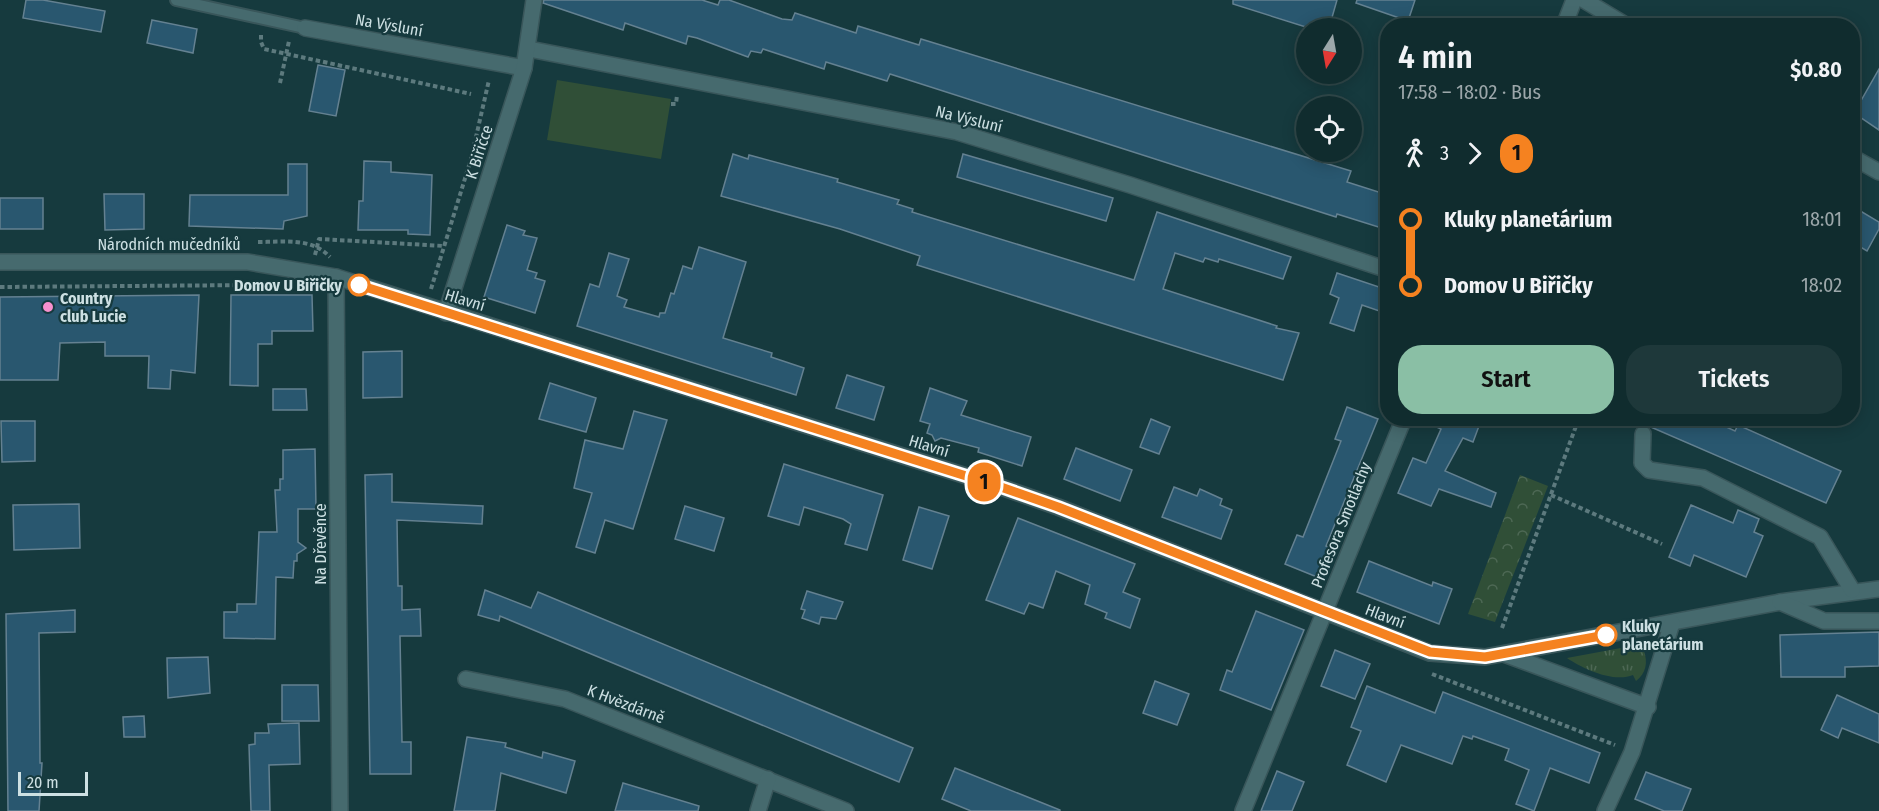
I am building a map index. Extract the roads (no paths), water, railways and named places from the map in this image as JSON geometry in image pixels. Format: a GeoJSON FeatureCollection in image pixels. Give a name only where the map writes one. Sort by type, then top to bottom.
{"type":"FeatureCollection","features":[{"type":"Feature","properties":{"kind":"street","name":"K Biřičce"},"geometry":{"type":"LineString","coordinates":[[446,313],[524,68],[529,49],[534,0]]}},
{"type":"Feature","properties":{"kind":"street"},"geometry":{"type":"LineString","coordinates":[[1567,18],[1574,0]]}},
{"type":"Feature","properties":{"kind":"street"},"geometry":{"type":"LineString","coordinates":[[1584,0],[1614,18]]}},
{"type":"Feature","properties":{"kind":"street","name":"Na Výsluní"},"geometry":{"type":"LineString","coordinates":[[299,27],[524,68]]}},
{"type":"Feature","properties":{"kind":"street","name":"Na Výsluní"},"geometry":{"type":"LineString","coordinates":[[529,49],[957,132],[1130,185],[1380,267]]}},
{"type":"Feature","properties":{"kind":"street"},"geometry":{"type":"LineString","coordinates":[[1860,161],[1879,172]]}},
{"type":"Feature","properties":{"kind":"street","name":"Národních mučedníků"},"geometry":{"type":"LineString","coordinates":[[0,261],[248,262],[336,277]]}},
{"type":"Feature","properties":{"kind":"street","name":"Hlavní"},"geometry":{"type":"LineString","coordinates":[[336,277],[425,307],[998,486],[1058,507],[1430,652],[1464,657],[1504,654],[1780,602],[1852,590],[1879,589]]}},
{"type":"Feature","properties":{"kind":"street","name":"Na Dřevěnce"},"geometry":{"type":"LineString","coordinates":[[336,277],[340,811]]}},
{"type":"Feature","properties":{"kind":"street","name":"Profesora Smotlachy"},"geometry":{"type":"LineString","coordinates":[[1243,811],[1401,426]]}},
{"type":"Feature","properties":{"kind":"street"},"geometry":{"type":"LineString","coordinates":[[1643,434],[1642,463],[1649,470],[1703,478],[1820,537],[1852,590]]}},
{"type":"Feature","properties":{"kind":"street"},"geometry":{"type":"LineString","coordinates":[[1780,602],[1824,621],[1879,621]]}},
{"type":"Feature","properties":{"kind":"street"},"geometry":{"type":"LineString","coordinates":[[1605,811],[1632,752],[1648,707],[1672,623]]}},
{"type":"Feature","properties":{"kind":"street","name":"Hlavní"},"geometry":{"type":"LineString","coordinates":[[1504,654],[1648,707]]}},
{"type":"Feature","properties":{"kind":"street","name":"K Hvězdárně"},"geometry":{"type":"LineString","coordinates":[[466,679],[565,699],[846,811]]}},
{"type":"Feature","properties":{"kind":"street"},"geometry":{"type":"LineString","coordinates":[[758,811],[768,779]]}},
{"type":"Feature","properties":{"kind":"lane","name":"Na Výsluní"},"geometry":{"type":"LineString","coordinates":[[176,0],[299,27]]}},
{"type":"Feature","properties":{"kind":"place","name":"Domov U Biřičky"},"geometry":{"type":"Point","coordinates":[359,285]}},
{"type":"Feature","properties":{"kind":"place","name":"Country club Lucie"},"geometry":{"type":"Point","coordinates":[48,307]}},
{"type":"Feature","properties":{"kind":"place","name":"Kluky planetárium"},"geometry":{"type":"Point","coordinates":[1606,635]}}]}
